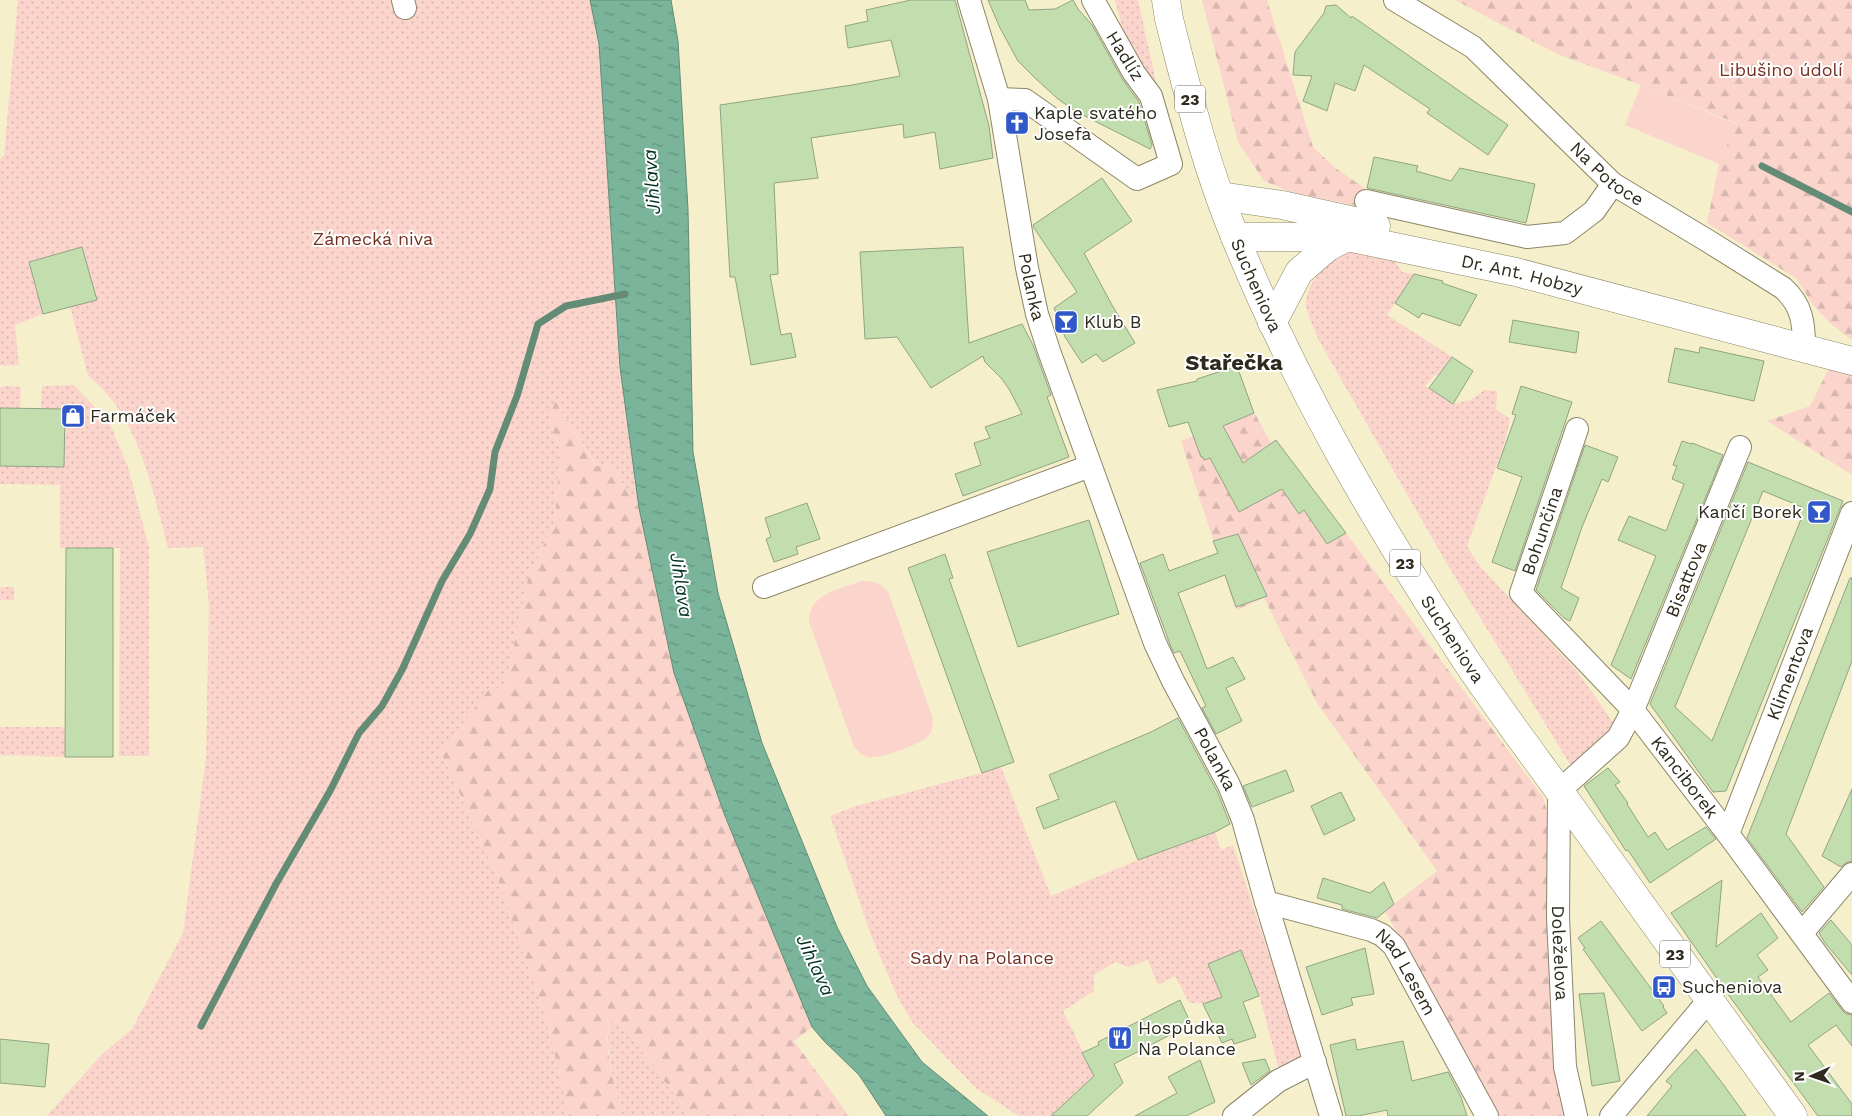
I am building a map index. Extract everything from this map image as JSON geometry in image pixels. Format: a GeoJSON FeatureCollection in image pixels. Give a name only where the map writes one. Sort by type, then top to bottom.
{"type":"FeatureCollection","features":[{"type":"Feature","properties":{"kind":"main road","name":"Sucheniova"},"geometry":{"type":"LineString","coordinates":[[1166,0],[1169,19],[1198,130],[1220,196],[1235,237],[1272,323],[1316,413],[1379,523],[1467,661],[1708,1000],[1793,1116]]}},
{"type":"Feature","properties":{"kind":"main road"},"geometry":{"type":"LineString","coordinates":[[1220,196],[1282,206],[1471,246],[1516,272]]}},
{"type":"Feature","properties":{"kind":"main road","name":"Dr. Ant. Hobzy"},"geometry":{"type":"LineString","coordinates":[[1235,237],[1347,237],[1516,272],[1852,361]]}},
{"type":"Feature","properties":{"kind":"main road"},"geometry":{"type":"LineString","coordinates":[[1272,323],[1299,272],[1328,247],[1347,237]]}},
{"type":"Feature","properties":{"kind":"street","name":"Polanka"},"geometry":{"type":"LineString","coordinates":[[969,0],[999,99],[1037,314],[1155,643],[1229,785],[1243,820],[1331,1116]]}},
{"type":"Feature","properties":{"kind":"street","name":"Hadlíz"},"geometry":{"type":"LineString","coordinates":[[999,99],[1025,100],[1137,179],[1171,164],[1151,96],[1134,73],[1093,0]]}},
{"type":"Feature","properties":{"kind":"street","name":"Na Potoce"},"geometry":{"type":"LineString","coordinates":[[1395,0],[1473,47],[1612,184],[1783,288],[1792,296],[1801,315],[1804,347]]}},
{"type":"Feature","properties":{"kind":"street"},"geometry":{"type":"LineString","coordinates":[[1366,201],[1527,237],[1565,233],[1594,211],[1612,184]]}},
{"type":"Feature","properties":{"kind":"street","name":"Bohunčina"},"geometry":{"type":"LineString","coordinates":[[1577,429],[1521,593],[1633,710]]}},
{"type":"Feature","properties":{"kind":"street","name":"Bisattova"},"geometry":{"type":"LineString","coordinates":[[1633,710],[1740,447]]}},
{"type":"Feature","properties":{"kind":"street"},"geometry":{"type":"LineString","coordinates":[[764,588],[1090,466]]}},
{"type":"Feature","properties":{"kind":"street","name":"Klimentova"},"geometry":{"type":"LineString","coordinates":[[1728,834],[1852,513]]}},
{"type":"Feature","properties":{"kind":"street"},"geometry":{"type":"LineString","coordinates":[[1559,791],[1618,738],[1633,710]]}},
{"type":"Feature","properties":{"kind":"street","name":"Kanciborek"},"geometry":{"type":"LineString","coordinates":[[1633,710],[1728,834],[1852,1002]]}},
{"type":"Feature","properties":{"kind":"street"},"geometry":{"type":"LineString","coordinates":[[1559,791],[1647,728]]}},
{"type":"Feature","properties":{"kind":"street","name":"Doleželova"},"geometry":{"type":"LineString","coordinates":[[1559,791],[1558,917],[1565,1067],[1576,1116]]}},
{"type":"Feature","properties":{"kind":"street"},"geometry":{"type":"LineString","coordinates":[[1802,933],[1852,874]]}},
{"type":"Feature","properties":{"kind":"street","name":"Nad Lesem"},"geometry":{"type":"LineString","coordinates":[[1266,902],[1371,930],[1382,935],[1394,946],[1487,1116]]}},
{"type":"Feature","properties":{"kind":"street"},"geometry":{"type":"LineString","coordinates":[[1612,1116],[1708,1000]]}},
{"type":"Feature","properties":{"kind":"street"},"geometry":{"type":"LineString","coordinates":[[1234,1116],[1278,1081],[1315,1062]]}},
{"type":"Feature","properties":{"kind":"green space","name":"Zámecká niva"},"geometry":{"type":"Polygon","coordinates":[[[18,0],[590,0],[599,44],[620,367],[639,508],[610,465],[597,466],[555,402],[549,420],[560,449],[555,520],[528,579],[505,687],[441,752],[497,877],[547,1021],[569,1116],[47,1116],[101,1055],[132,1029],[183,933],[206,758],[209,605],[203,547],[168,548],[149,478],[132,432],[120,411],[105,392],[88,376],[70,307],[96,300],[82,247],[29,262],[43,314],[15,325],[19,365],[0,366],[0,159],[4,155],[18,0]]]}},
{"type":"Feature","properties":{"kind":"green space"},"geometry":{"type":"Polygon","coordinates":[[[1115,0],[1138,0],[1159,95],[1124,33],[1115,0]]]}},
{"type":"Feature","properties":{"kind":"green space"},"geometry":{"type":"Polygon","coordinates":[[[1202,0],[1267,0],[1313,147],[1334,167],[1367,190],[1375,210],[1291,192],[1264,181],[1238,142],[1202,0]]]}},
{"type":"Feature","properties":{"kind":"green space","name":"Libušino údolí"},"geometry":{"type":"Polygon","coordinates":[[[1455,0],[1852,0],[1852,340],[1831,324],[1813,305],[1796,278],[1707,223],[1719,164],[1736,123],[1557,54],[1455,0]]]}},
{"type":"Feature","properties":{"kind":"green space"},"geometry":{"type":"Polygon","coordinates":[[[1641,85],[1736,124],[1719,164],[1625,125],[1641,85]]]}},
{"type":"Feature","properties":{"kind":"green space"},"geometry":{"type":"Polygon","coordinates":[[[1348,251],[1392,256],[1402,272],[1414,274],[1387,315],[1452,357],[1437,376],[1435,375],[1425,386],[1453,404],[1471,400],[1484,390],[1497,391],[1496,409],[1510,419],[1505,442],[1467,546],[1479,565],[1577,671],[1623,736],[1574,771],[1447,564],[1319,341],[1306,308],[1307,295],[1320,273],[1348,251]]]}},
{"type":"Feature","properties":{"kind":"green space"},"geometry":{"type":"Polygon","coordinates":[[[1830,366],[1852,375],[1852,475],[1767,421],[1810,406],[1830,366]]]}},
{"type":"Feature","properties":{"kind":"green space"},"geometry":{"type":"Polygon","coordinates":[[[74,385],[109,422],[128,467],[149,548],[149,756],[119,756],[120,548],[60,548],[60,485],[0,484],[0,466],[64,466],[65,409],[41,409],[42,386],[74,385]]]}},
{"type":"Feature","properties":{"kind":"green space"},"geometry":{"type":"Polygon","coordinates":[[[0,387],[21,387],[20,408],[0,408],[0,387]]]}},
{"type":"Feature","properties":{"kind":"green space"},"geometry":{"type":"Polygon","coordinates":[[[555,401],[596,466],[610,465],[639,508],[674,673],[725,816],[812,1027],[794,1041],[849,1116],[693,1116],[627,1034],[617,1023],[609,1023],[609,1057],[622,1116],[569,1116],[547,1021],[497,877],[441,752],[490,688],[505,687],[528,579],[555,520],[560,449],[549,420],[555,401]]]}},
{"type":"Feature","properties":{"kind":"green space"},"geometry":{"type":"Polygon","coordinates":[[[1254,412],[1271,443],[1263,449],[1280,486],[1298,513],[1304,510],[1327,544],[1346,533],[1543,797],[1549,819],[1553,1051],[1568,1116],[1499,1116],[1385,911],[1437,871],[1317,703],[1264,598],[1236,610],[1181,441],[1254,412]]]}},
{"type":"Feature","properties":{"kind":"green space"},"geometry":{"type":"Polygon","coordinates":[[[861,581],[877,583],[889,594],[933,719],[931,731],[923,740],[898,751],[872,757],[863,755],[854,747],[809,622],[810,612],[819,599],[834,590],[861,581]]]}},
{"type":"Feature","properties":{"kind":"green space"},"geometry":{"type":"Polygon","coordinates":[[[0,587],[14,587],[14,600],[0,600],[0,587]]]}},
{"type":"Feature","properties":{"kind":"green space"},"geometry":{"type":"Polygon","coordinates":[[[0,727],[65,727],[65,757],[0,755],[0,727]]]}},
{"type":"Feature","properties":{"kind":"green space","name":"Sady na Polance"},"geometry":{"type":"Polygon","coordinates":[[[1001,767],[1051,896],[1138,860],[1215,832],[1221,850],[1233,845],[1303,1058],[1279,1070],[1259,994],[1241,950],[1208,964],[1222,997],[1205,1003],[1189,1003],[1175,976],[1158,985],[1148,960],[1129,967],[1115,962],[1094,975],[1094,991],[1063,1011],[1095,1076],[1052,1116],[1019,1116],[977,1089],[912,1022],[897,996],[871,935],[830,816],[856,806],[1001,767]]]}},
{"type":"Feature","properties":{"kind":"green space"},"geometry":{"type":"Polygon","coordinates":[[[609,1023],[617,1023],[627,1034],[693,1116],[622,1116],[608,1046],[609,1023]]]}},
{"type":"Feature","properties":{"kind":"water","name":"Jihlava"},"geometry":{"type":"Polygon","coordinates":[[[590,0],[671,0],[678,41],[688,209],[693,452],[718,593],[762,743],[837,927],[867,986],[922,1062],[988,1116],[886,1116],[859,1075],[812,1027],[725,816],[674,673],[639,508],[620,367],[599,44],[590,0]]]}},
{"type":"Feature","properties":{"kind":"building"},"geometry":{"type":"Polygon","coordinates":[[[911,0],[955,0],[989,126],[993,158],[940,169],[935,132],[904,138],[903,124],[811,138],[818,178],[774,183],[778,274],[770,275],[781,335],[791,333],[796,357],[751,365],[735,277],[730,277],[720,105],[900,76],[891,40],[848,48],[845,26],[868,21],[866,10],[911,0]]]}},
{"type":"Feature","properties":{"kind":"building"},"geometry":{"type":"Polygon","coordinates":[[[988,0],[1025,0],[1029,10],[1055,9],[1073,0],[1092,25],[1123,80],[1139,102],[1152,145],[1150,149],[1075,111],[1058,99],[1035,78],[1018,61],[1000,28],[988,0]]]}},
{"type":"Feature","properties":{"kind":"building"},"geometry":{"type":"Polygon","coordinates":[[[1336,5],[1351,18],[1352,16],[1508,125],[1488,155],[1427,113],[1430,109],[1364,65],[1355,91],[1335,83],[1327,111],[1303,101],[1312,76],[1293,75],[1295,52],[1324,13],[1326,6],[1336,5]]]}},
{"type":"Feature","properties":{"kind":"building"},"geometry":{"type":"Polygon","coordinates":[[[1374,157],[1418,166],[1416,171],[1451,181],[1460,168],[1535,184],[1526,223],[1367,188],[1374,157]]]}},
{"type":"Feature","properties":{"kind":"building"},"geometry":{"type":"Polygon","coordinates":[[[1102,178],[1132,221],[1084,253],[1135,343],[1103,362],[1096,354],[1082,363],[1065,337],[1054,308],[1077,292],[1033,225],[1102,178]]]}},
{"type":"Feature","properties":{"kind":"building"},"geometry":{"type":"Polygon","coordinates":[[[82,247],[97,300],[43,314],[29,262],[82,247]]]}},
{"type":"Feature","properties":{"kind":"building"},"geometry":{"type":"Polygon","coordinates":[[[963,247],[969,343],[1022,324],[1033,345],[1051,395],[1047,397],[1069,457],[963,496],[955,474],[981,465],[974,443],[990,438],[985,427],[1022,414],[1009,389],[985,362],[983,356],[931,388],[897,337],[865,339],[860,252],[963,247]]]}},
{"type":"Feature","properties":{"kind":"building"},"geometry":{"type":"Polygon","coordinates":[[[1414,274],[1443,281],[1442,283],[1477,295],[1460,326],[1422,313],[1419,318],[1395,303],[1414,274]]]}},
{"type":"Feature","properties":{"kind":"building"},"geometry":{"type":"Polygon","coordinates":[[[1513,320],[1579,332],[1576,353],[1509,342],[1513,320]]]}},
{"type":"Feature","properties":{"kind":"building"},"geometry":{"type":"Polygon","coordinates":[[[1700,347],[1764,361],[1754,401],[1668,382],[1675,348],[1699,353],[1700,347]]]}},
{"type":"Feature","properties":{"kind":"building"},"geometry":{"type":"Polygon","coordinates":[[[1452,357],[1473,371],[1453,404],[1429,388],[1452,357]]]}},
{"type":"Feature","properties":{"kind":"building"},"geometry":{"type":"Polygon","coordinates":[[[1237,366],[1254,413],[1223,426],[1243,463],[1276,440],[1346,533],[1327,544],[1304,510],[1299,514],[1282,489],[1239,512],[1210,458],[1204,460],[1201,457],[1188,422],[1169,427],[1157,390],[1197,381],[1197,379],[1237,366]]]}},
{"type":"Feature","properties":{"kind":"building"},"geometry":{"type":"Polygon","coordinates":[[[1521,386],[1572,402],[1515,571],[1492,562],[1522,477],[1497,468],[1516,415],[1512,414],[1521,386]]]}},
{"type":"Feature","properties":{"kind":"building"},"geometry":{"type":"Polygon","coordinates":[[[0,408],[65,409],[64,467],[0,466],[0,408]]]}},
{"type":"Feature","properties":{"kind":"building"},"geometry":{"type":"Polygon","coordinates":[[[1682,441],[1723,455],[1631,679],[1611,665],[1656,556],[1618,540],[1629,516],[1666,531],[1684,484],[1672,479],[1677,466],[1673,465],[1682,441]]]}},
{"type":"Feature","properties":{"kind":"building"},"geometry":{"type":"Polygon","coordinates":[[[1585,445],[1618,457],[1608,482],[1602,479],[1582,527],[1561,588],[1579,598],[1570,621],[1564,618],[1536,590],[1585,445]]]}},
{"type":"Feature","properties":{"kind":"building"},"geometry":{"type":"Polygon","coordinates":[[[1748,462],[1843,501],[1726,791],[1713,792],[1650,704],[1748,462]],[[1763,491],[1675,707],[1712,741],[1801,519],[1797,518],[1802,507],[1763,491]]]}},
{"type":"Feature","properties":{"kind":"building"},"geometry":{"type":"Polygon","coordinates":[[[807,503],[820,539],[796,547],[798,554],[774,562],[766,539],[771,537],[765,518],[807,503]]]}},
{"type":"Feature","properties":{"kind":"building"},"geometry":{"type":"Polygon","coordinates":[[[1089,520],[1119,614],[1018,647],[987,552],[1089,520]]]}},
{"type":"Feature","properties":{"kind":"building"},"geometry":{"type":"Polygon","coordinates":[[[1238,534],[1267,596],[1236,607],[1225,575],[1178,593],[1207,669],[1233,657],[1245,679],[1226,688],[1242,721],[1216,734],[1202,708],[1206,706],[1180,651],[1174,653],[1171,647],[1140,563],[1163,554],[1169,571],[1218,553],[1213,541],[1238,534]]]}},
{"type":"Feature","properties":{"kind":"building"},"geometry":{"type":"Polygon","coordinates":[[[66,548],[113,548],[113,757],[65,757],[66,548]]]}},
{"type":"Feature","properties":{"kind":"building"},"geometry":{"type":"Polygon","coordinates":[[[945,554],[953,578],[949,579],[1014,762],[982,773],[908,568],[945,554]]]}},
{"type":"Feature","properties":{"kind":"building"},"geometry":{"type":"Polygon","coordinates":[[[1850,578],[1852,578],[1852,661],[1786,834],[1824,887],[1802,912],[1747,838],[1850,578]]]}},
{"type":"Feature","properties":{"kind":"building"},"geometry":{"type":"Polygon","coordinates":[[[1178,718],[1217,791],[1230,824],[1215,832],[1138,860],[1115,801],[1044,829],[1036,808],[1059,799],[1049,775],[1151,732],[1178,718]]]}},
{"type":"Feature","properties":{"kind":"building"},"geometry":{"type":"Polygon","coordinates":[[[1608,768],[1620,782],[1615,785],[1648,837],[1655,832],[1667,850],[1706,827],[1716,839],[1650,883],[1628,850],[1626,851],[1584,786],[1608,768]]]}},
{"type":"Feature","properties":{"kind":"building"},"geometry":{"type":"Polygon","coordinates":[[[1286,770],[1294,791],[1252,807],[1243,786],[1286,770]]]}},
{"type":"Feature","properties":{"kind":"building"},"geometry":{"type":"Polygon","coordinates":[[[1852,789],[1852,861],[1847,862],[1841,867],[1822,856],[1852,789]]]}},
{"type":"Feature","properties":{"kind":"building"},"geometry":{"type":"Polygon","coordinates":[[[1341,792],[1355,820],[1324,835],[1311,806],[1341,792]]]}},
{"type":"Feature","properties":{"kind":"building"},"geometry":{"type":"Polygon","coordinates":[[[1323,878],[1370,893],[1384,882],[1394,904],[1377,918],[1342,909],[1342,905],[1317,898],[1323,878]]]}},
{"type":"Feature","properties":{"kind":"building"},"geometry":{"type":"Polygon","coordinates":[[[1722,880],[1716,947],[1761,913],[1778,938],[1757,955],[1768,970],[1758,977],[1791,1022],[1829,993],[1846,1014],[1852,1015],[1852,1046],[1836,1025],[1808,1045],[1852,1104],[1852,1116],[1818,1116],[1671,913],[1722,880]]]}},
{"type":"Feature","properties":{"kind":"building"},"geometry":{"type":"Polygon","coordinates":[[[1831,920],[1852,945],[1852,975],[1819,933],[1831,920]]]}},
{"type":"Feature","properties":{"kind":"building"},"geometry":{"type":"Polygon","coordinates":[[[1601,921],[1664,1006],[1667,1013],[1642,1031],[1583,949],[1585,948],[1578,938],[1601,921]]]}},
{"type":"Feature","properties":{"kind":"building"},"geometry":{"type":"Polygon","coordinates":[[[1365,948],[1374,994],[1351,998],[1353,1005],[1322,1015],[1306,967],[1365,948]]]}},
{"type":"Feature","properties":{"kind":"building"},"geometry":{"type":"Polygon","coordinates":[[[1241,950],[1259,996],[1243,1002],[1256,1037],[1234,1044],[1232,1039],[1222,1043],[1203,1004],[1222,997],[1208,964],[1241,950]]]}},
{"type":"Feature","properties":{"kind":"building"},"geometry":{"type":"Polygon","coordinates":[[[1604,993],[1620,1081],[1592,1086],[1579,994],[1604,993]]]}},
{"type":"Feature","properties":{"kind":"building"},"geometry":{"type":"Polygon","coordinates":[[[1180,1000],[1191,1024],[1114,1064],[1123,1083],[1087,1116],[1051,1116],[1094,1076],[1082,1053],[1099,1045],[1098,1042],[1180,1000]]]}},
{"type":"Feature","properties":{"kind":"building"},"geometry":{"type":"Polygon","coordinates":[[[0,1039],[49,1044],[45,1087],[0,1083],[0,1039]]]}},
{"type":"Feature","properties":{"kind":"building"},"geometry":{"type":"Polygon","coordinates":[[[1355,1039],[1357,1050],[1403,1041],[1412,1081],[1448,1072],[1461,1097],[1467,1116],[1388,1116],[1387,1110],[1358,1116],[1346,1116],[1330,1045],[1355,1039]]]}},
{"type":"Feature","properties":{"kind":"building"},"geometry":{"type":"Polygon","coordinates":[[[1696,1049],[1746,1116],[1647,1116],[1672,1086],[1666,1081],[1696,1049]]]}},
{"type":"Feature","properties":{"kind":"building"},"geometry":{"type":"Polygon","coordinates":[[[1265,1059],[1270,1071],[1251,1085],[1242,1063],[1265,1059]]]}},
{"type":"Feature","properties":{"kind":"building"},"geometry":{"type":"Polygon","coordinates":[[[1200,1060],[1215,1102],[1186,1116],[1135,1116],[1177,1093],[1168,1077],[1200,1060]]]}},
{"type":"Feature","properties":{"kind":"waterway"},"geometry":{"type":"LineString","coordinates":[[1762,166],[1852,212]]}},
{"type":"Feature","properties":{"kind":"waterway"},"geometry":{"type":"LineString","coordinates":[[201,1026],[276,884],[330,791],[359,733],[382,706],[402,670],[442,581],[470,534],[490,489],[495,452],[517,396],[538,324],[566,306],[625,294]]}},
{"type":"Feature","properties":{"kind":"place","name":"Kaple svatého Josefa"},"geometry":{"type":"Point","coordinates":[1017,123]}},
{"type":"Feature","properties":{"kind":"place","name":"Klub B"},"geometry":{"type":"Point","coordinates":[1066,322]}},
{"type":"Feature","properties":{"kind":"place","name":"Farmáček"},"geometry":{"type":"Point","coordinates":[73,416]}},
{"type":"Feature","properties":{"kind":"place","name":"Kančí Borek"},"geometry":{"type":"Point","coordinates":[1819,512]}},
{"type":"Feature","properties":{"kind":"place","name":"Sucheniova"},"geometry":{"type":"Point","coordinates":[1664,987]}},
{"type":"Feature","properties":{"kind":"place","name":"Hospůdka Na Polance"},"geometry":{"type":"Point","coordinates":[1120,1038]}},
{"type":"Feature","properties":{"kind":"district","name":"Stařečka"},"geometry":{"type":"Point","coordinates":[1234,362]}}]}
